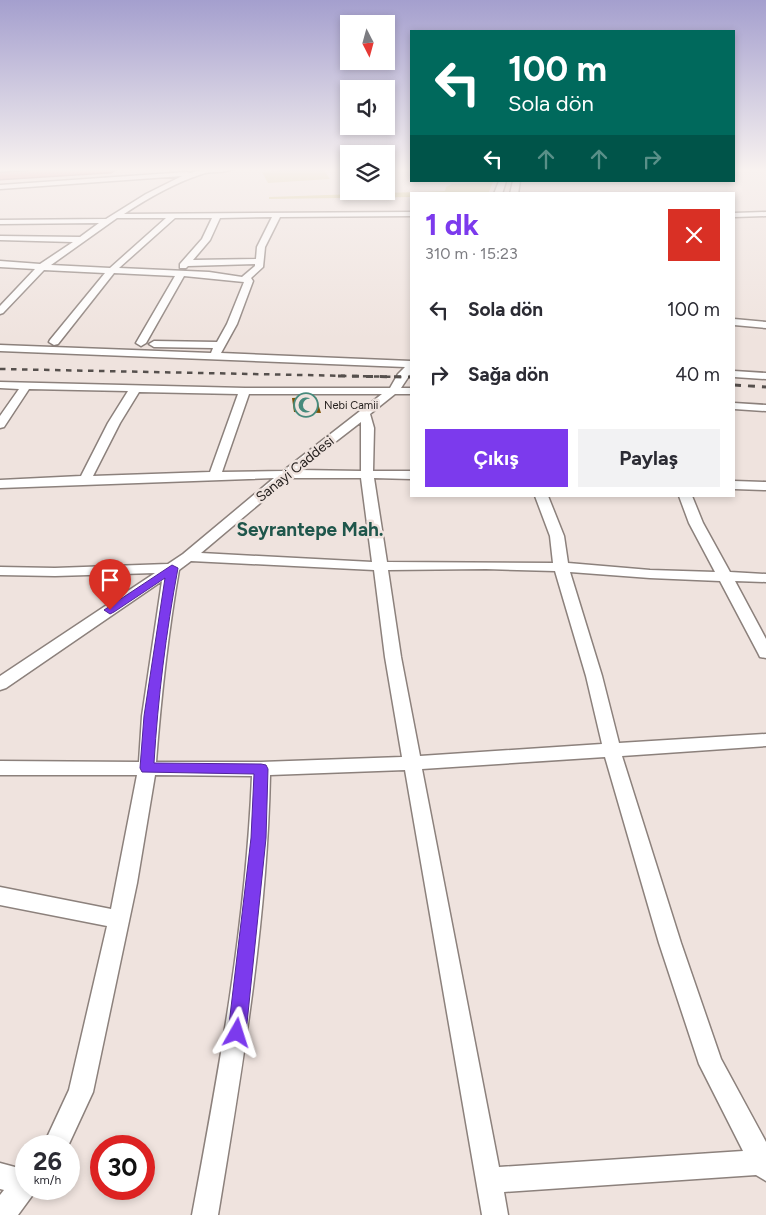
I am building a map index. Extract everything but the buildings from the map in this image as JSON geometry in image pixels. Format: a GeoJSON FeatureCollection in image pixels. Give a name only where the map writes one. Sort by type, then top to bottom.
{"type":"FeatureCollection","features":[{"type":"Feature","properties":{"kind":"street"},"geometry":{"type":"LineString","coordinates":[[0,311],[42,267],[58,258],[102,226]]}},
{"type":"Feature","properties":{"kind":"street"},"geometry":{"type":"LineString","coordinates":[[54,342],[111,270],[163,226]]}},
{"type":"Feature","properties":{"kind":"street"},"geometry":{"type":"LineString","coordinates":[[141,343],[178,274],[206,240],[213,226]]}},
{"type":"Feature","properties":{"kind":"street"},"geometry":{"type":"LineString","coordinates":[[245,279],[257,270],[263,242],[271,226]]}},
{"type":"Feature","properties":{"kind":"street"},"geometry":{"type":"LineString","coordinates":[[0,238],[83,240]]}},
{"type":"Feature","properties":{"kind":"street"},"geometry":{"type":"LineString","coordinates":[[186,263],[259,261]]}},
{"type":"Feature","properties":{"kind":"street"},"geometry":{"type":"LineString","coordinates":[[0,264],[245,279],[249,281],[232,324],[214,356]]}},
{"type":"Feature","properties":{"kind":"street"},"geometry":{"type":"LineString","coordinates":[[735,322],[766,326]]}},
{"type":"Feature","properties":{"kind":"street"},"geometry":{"type":"LineString","coordinates":[[0,340],[220,345]]}},
{"type":"Feature","properties":{"kind":"street"},"geometry":{"type":"LineString","coordinates":[[0,348],[410,365]]}},
{"type":"Feature","properties":{"kind":"street","name":"Sanayi Caddesi"},"geometry":{"type":"LineString","coordinates":[[0,684],[180,562],[364,412],[394,390],[410,366]]}},
{"type":"Feature","properties":{"kind":"street"},"geometry":{"type":"LineString","coordinates":[[735,368],[766,369]]}},
{"type":"Feature","properties":{"kind":"street"},"geometry":{"type":"LineString","coordinates":[[735,374],[766,376]]}},
{"type":"Feature","properties":{"kind":"street"},"geometry":{"type":"LineString","coordinates":[[0,385],[245,391],[410,391]]}},
{"type":"Feature","properties":{"kind":"street"},"geometry":{"type":"LineString","coordinates":[[0,425],[26,386]]}},
{"type":"Feature","properties":{"kind":"street"},"geometry":{"type":"LineString","coordinates":[[85,480],[114,423],[136,388]]}},
{"type":"Feature","properties":{"kind":"street"},"geometry":{"type":"LineString","coordinates":[[214,477],[245,391]]}},
{"type":"Feature","properties":{"kind":"street"},"geometry":{"type":"LineString","coordinates":[[735,406],[762,411]]}},
{"type":"Feature","properties":{"kind":"street"},"geometry":{"type":"LineString","coordinates":[[364,412],[368,428],[367,474],[393,657],[495,1215]]}},
{"type":"Feature","properties":{"kind":"street"},"geometry":{"type":"LineString","coordinates":[[0,484],[149,477],[287,474],[410,475]]}},
{"type":"Feature","properties":{"kind":"street"},"geometry":{"type":"LineString","coordinates":[[735,485],[766,486]]}},
{"type":"Feature","properties":{"kind":"street"},"geometry":{"type":"LineString","coordinates":[[489,1180],[765,1164],[711,1064],[670,943],[612,750],[594,676],[561,567],[557,536],[541,497]]}},
{"type":"Feature","properties":{"kind":"street"},"geometry":{"type":"LineString","coordinates":[[685,497],[696,523],[766,653]]}},
{"type":"Feature","properties":{"kind":"street"},"geometry":{"type":"LineString","coordinates":[[60,1135],[81,1092],[118,919],[147,768],[150,716],[165,606],[180,562]]}},
{"type":"Feature","properties":{"kind":"street"},"geometry":{"type":"LineString","coordinates":[[0,571],[55,572],[180,562],[269,562],[561,567],[726,578],[766,578]]}},
{"type":"Feature","properties":{"kind":"street"},"geometry":{"type":"LineString","coordinates":[[0,768],[261,769],[413,763],[766,740]]}},
{"type":"Feature","properties":{"kind":"street"},"geometry":{"type":"LineString","coordinates":[[205,1215],[237,1033],[259,838],[261,769]]}},
{"type":"Feature","properties":{"kind":"street"},"geometry":{"type":"LineString","coordinates":[[0,896],[118,919]]}},
{"type":"Feature","properties":{"kind":"street"},"geometry":{"type":"LineString","coordinates":[[0,1176],[15,1181]]}},
{"type":"Feature","properties":{"kind":"street"},"geometry":{"type":"LineString","coordinates":[[1,1215],[15,1198]]}},
{"type":"Feature","properties":{"kind":"railway"},"geometry":{"type":"LineString","coordinates":[[0,369],[385,377]]}},
{"type":"Feature","properties":{"kind":"railway"},"geometry":{"type":"LineString","coordinates":[[338,376],[385,377]]}},
{"type":"Feature","properties":{"kind":"railway"},"geometry":{"type":"LineString","coordinates":[[385,377],[410,377]]}},
{"type":"Feature","properties":{"kind":"railway"},"geometry":{"type":"LineString","coordinates":[[385,377],[403,377]]}},
{"type":"Feature","properties":{"kind":"railway"},"geometry":{"type":"LineString","coordinates":[[735,385],[766,387]]}},
{"type":"Feature","properties":{"kind":"place","name":"Nebi Camii"},"geometry":{"type":"Point","coordinates":[306,405]}},
{"type":"Feature","properties":{"kind":"district","name":"Seyrantepe Mah."},"geometry":{"type":"Point","coordinates":[310,529]}},
{"type":"Feature","properties":{"kind":"route"},"geometry":{"type":"LineString","coordinates":[[110,610],[172,568],[150,716],[147,768],[261,769],[259,838],[237,1033]]}}]}
